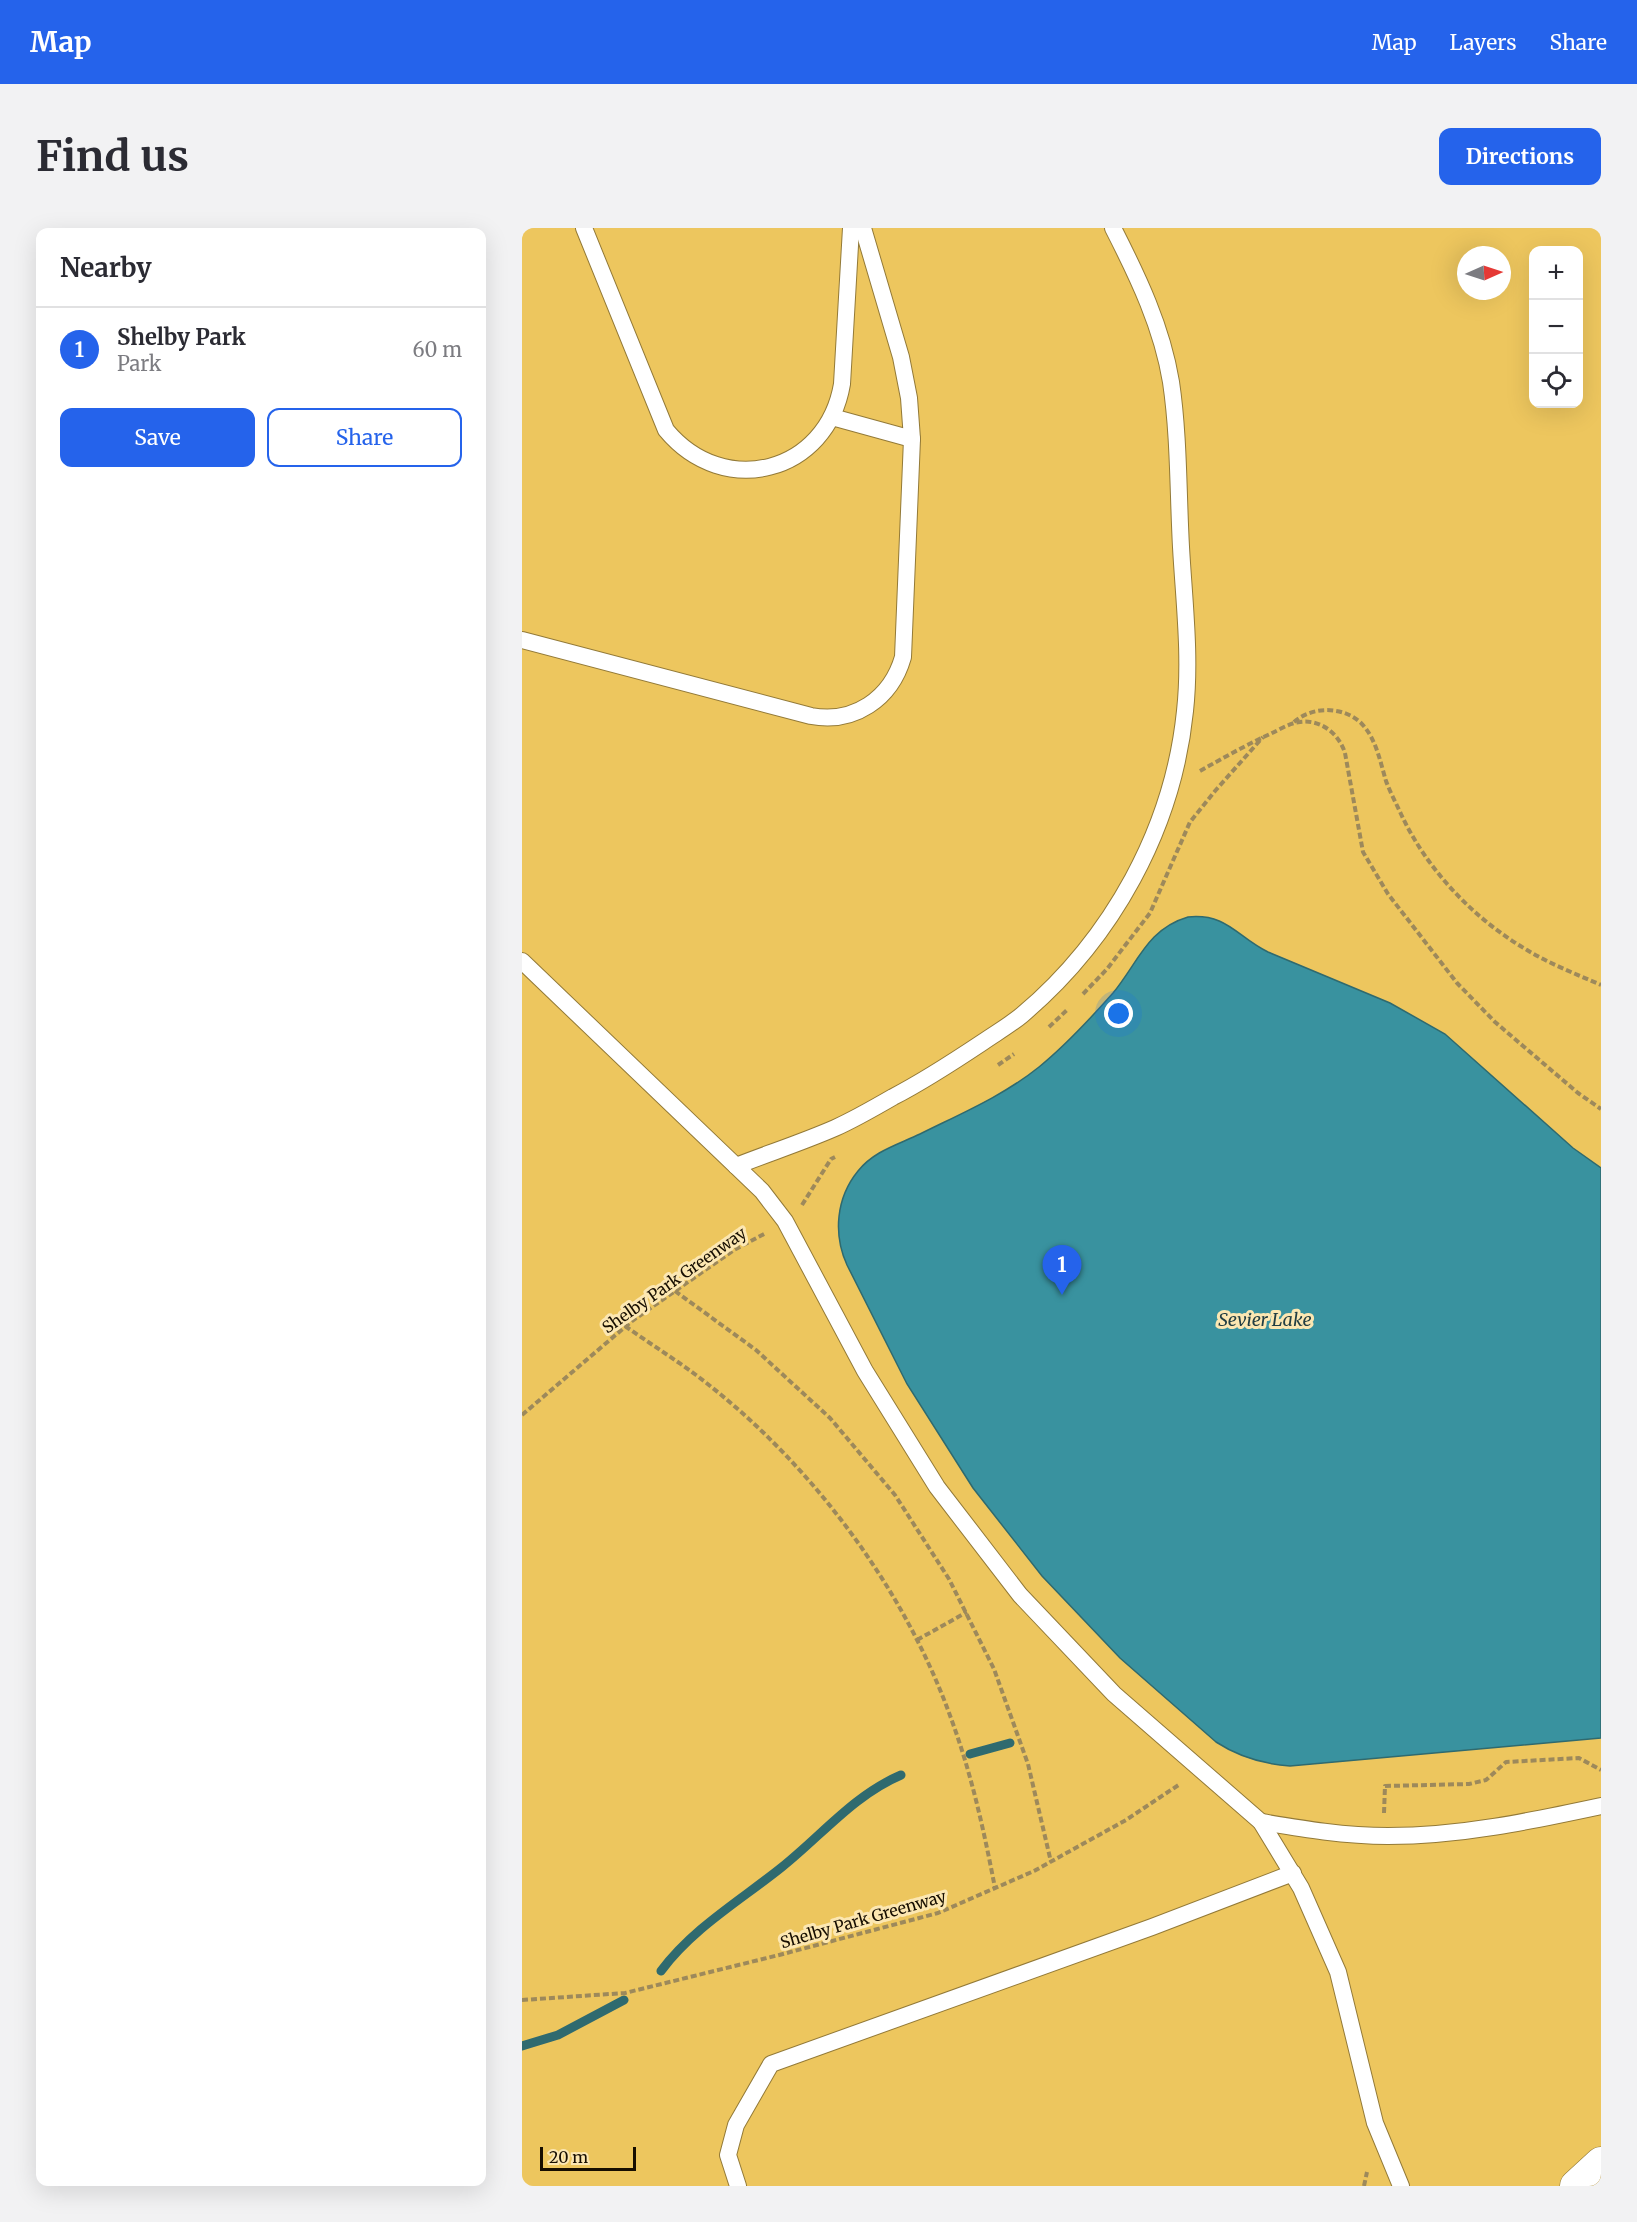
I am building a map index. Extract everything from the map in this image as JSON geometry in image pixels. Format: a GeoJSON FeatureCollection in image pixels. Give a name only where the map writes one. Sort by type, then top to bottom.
{"type":"FeatureCollection","features":[{"type":"Feature","properties":{"kind":"street"},"geometry":{"type":"LineString","coordinates":[[1575,2186],[1601,2163]]}},
{"type":"Feature","properties":{"kind":"lane"},"geometry":{"type":"LineString","coordinates":[[585,228],[666,430],[691,454],[723,468],[747,470],[770,467],[801,452],[819,437],[837,407],[842,384],[851,228]]}},
{"type":"Feature","properties":{"kind":"lane"},"geometry":{"type":"LineString","coordinates":[[522,640],[810,716],[838,717],[865,708],[880,698],[892,683],[903,657],[912,439],[909,398],[901,357],[863,228]]}},
{"type":"Feature","properties":{"kind":"lane"},"geometry":{"type":"LineString","coordinates":[[736,1166],[836,1127],[931,1077],[1020,1017],[1064,975],[1090,945],[1119,903],[1143,858],[1163,812],[1177,762],[1185,712],[1188,661],[1176,431],[1170,380],[1158,330],[1141,282],[1113,228]]}},
{"type":"Feature","properties":{"kind":"lane"},"geometry":{"type":"LineString","coordinates":[[832,417],[912,439]]}},
{"type":"Feature","properties":{"kind":"lane"},"geometry":{"type":"LineString","coordinates":[[522,961],[762,1191],[785,1221],[866,1371],[937,1487],[1020,1595],[1114,1694],[1261,1822],[1293,1874],[1338,1972],[1375,2123],[1401,2186]]}},
{"type":"Feature","properties":{"kind":"lane"},"geometry":{"type":"LineString","coordinates":[[1261,1822],[1324,1832],[1384,1836],[1454,1833],[1517,1824],[1601,1806]]}},
{"type":"Feature","properties":{"kind":"lane"},"geometry":{"type":"LineString","coordinates":[[738,2186],[728,2155],[736,2125],[771,2064],[1293,1874]]}},
{"type":"Feature","properties":{"kind":"path"},"geometry":{"type":"LineString","coordinates":[[1170,787],[1249,743],[1292,724],[1308,714],[1326,710],[1344,713],[1360,723],[1372,737],[1387,784],[1402,817],[1421,849],[1443,879],[1468,906],[1496,930],[1535,954],[1601,985]]}},
{"type":"Feature","properties":{"kind":"path"},"geometry":{"type":"LineString","coordinates":[[1292,724],[1306,722],[1321,725],[1339,740],[1345,753],[1363,852],[1388,894],[1456,983],[1495,1022],[1578,1093],[1601,1109]]}},
{"type":"Feature","properties":{"kind":"path","name":"Shelby Park Greenway"},"geometry":{"type":"LineString","coordinates":[[522,1415],[625,1326],[734,1250],[785,1221]]}},
{"type":"Feature","properties":{"kind":"path"},"geometry":{"type":"LineString","coordinates":[[675,1291],[756,1350],[830,1418],[895,1495],[949,1579],[994,1669],[1028,1764],[1050,1862]]}},
{"type":"Feature","properties":{"kind":"path"},"geometry":{"type":"LineString","coordinates":[[625,1326],[697,1376],[762,1432],[822,1496],[874,1565],[917,1640],[952,1720],[978,1803],[995,1888]]}},
{"type":"Feature","properties":{"kind":"path"},"geometry":{"type":"LineString","coordinates":[[917,1640],[966,1612]]}},
{"type":"Feature","properties":{"kind":"path"},"geometry":{"type":"LineString","coordinates":[[1384,1836],[1385,1786],[1469,1784],[1486,1780],[1506,1762],[1579,1758],[1601,1770]]}},
{"type":"Feature","properties":{"kind":"path","name":"Shelby Park Greenway"},"geometry":{"type":"LineString","coordinates":[[522,2000],[625,1993],[938,1913],[1050,1862],[1126,1820],[1201,1770]]}},
{"type":"Feature","properties":{"kind":"shaded area"},"geometry":{"type":"Polygon","coordinates":[[[522,228],[1601,228],[1601,2186],[522,2186],[522,228]]]}},
{"type":"Feature","properties":{"kind":"water","name":"Sevier Lake"},"geometry":{"type":"Polygon","coordinates":[[[1188,917],[1201,917],[1222,922],[1268,952],[1390,1003],[1445,1034],[1573,1148],[1601,1168],[1601,1738],[1290,1766],[1252,1759],[1216,1742],[1120,1658],[1042,1576],[973,1488],[907,1384],[847,1265],[840,1241],[841,1204],[851,1182],[864,1164],[886,1149],[996,1096],[1039,1067],[1078,1032],[1113,993],[1153,938],[1174,922],[1188,917]]]}},
{"type":"Feature","properties":{"kind":"waterway"},"geometry":{"type":"LineString","coordinates":[[970,1754],[1010,1743]]}},
{"type":"Feature","properties":{"kind":"waterway"},"geometry":{"type":"LineString","coordinates":[[661,1971],[688,1941],[718,1915],[782,1867],[853,1804],[884,1783],[901,1775]]}},
{"type":"Feature","properties":{"kind":"waterway"},"geometry":{"type":"LineString","coordinates":[[522,2046],[558,2035],[624,2000]]}},
{"type":"Feature","properties":{"kind":"place","name":"Shelby Park"},"geometry":{"type":"Point","coordinates":[1062,1295]}}]}
